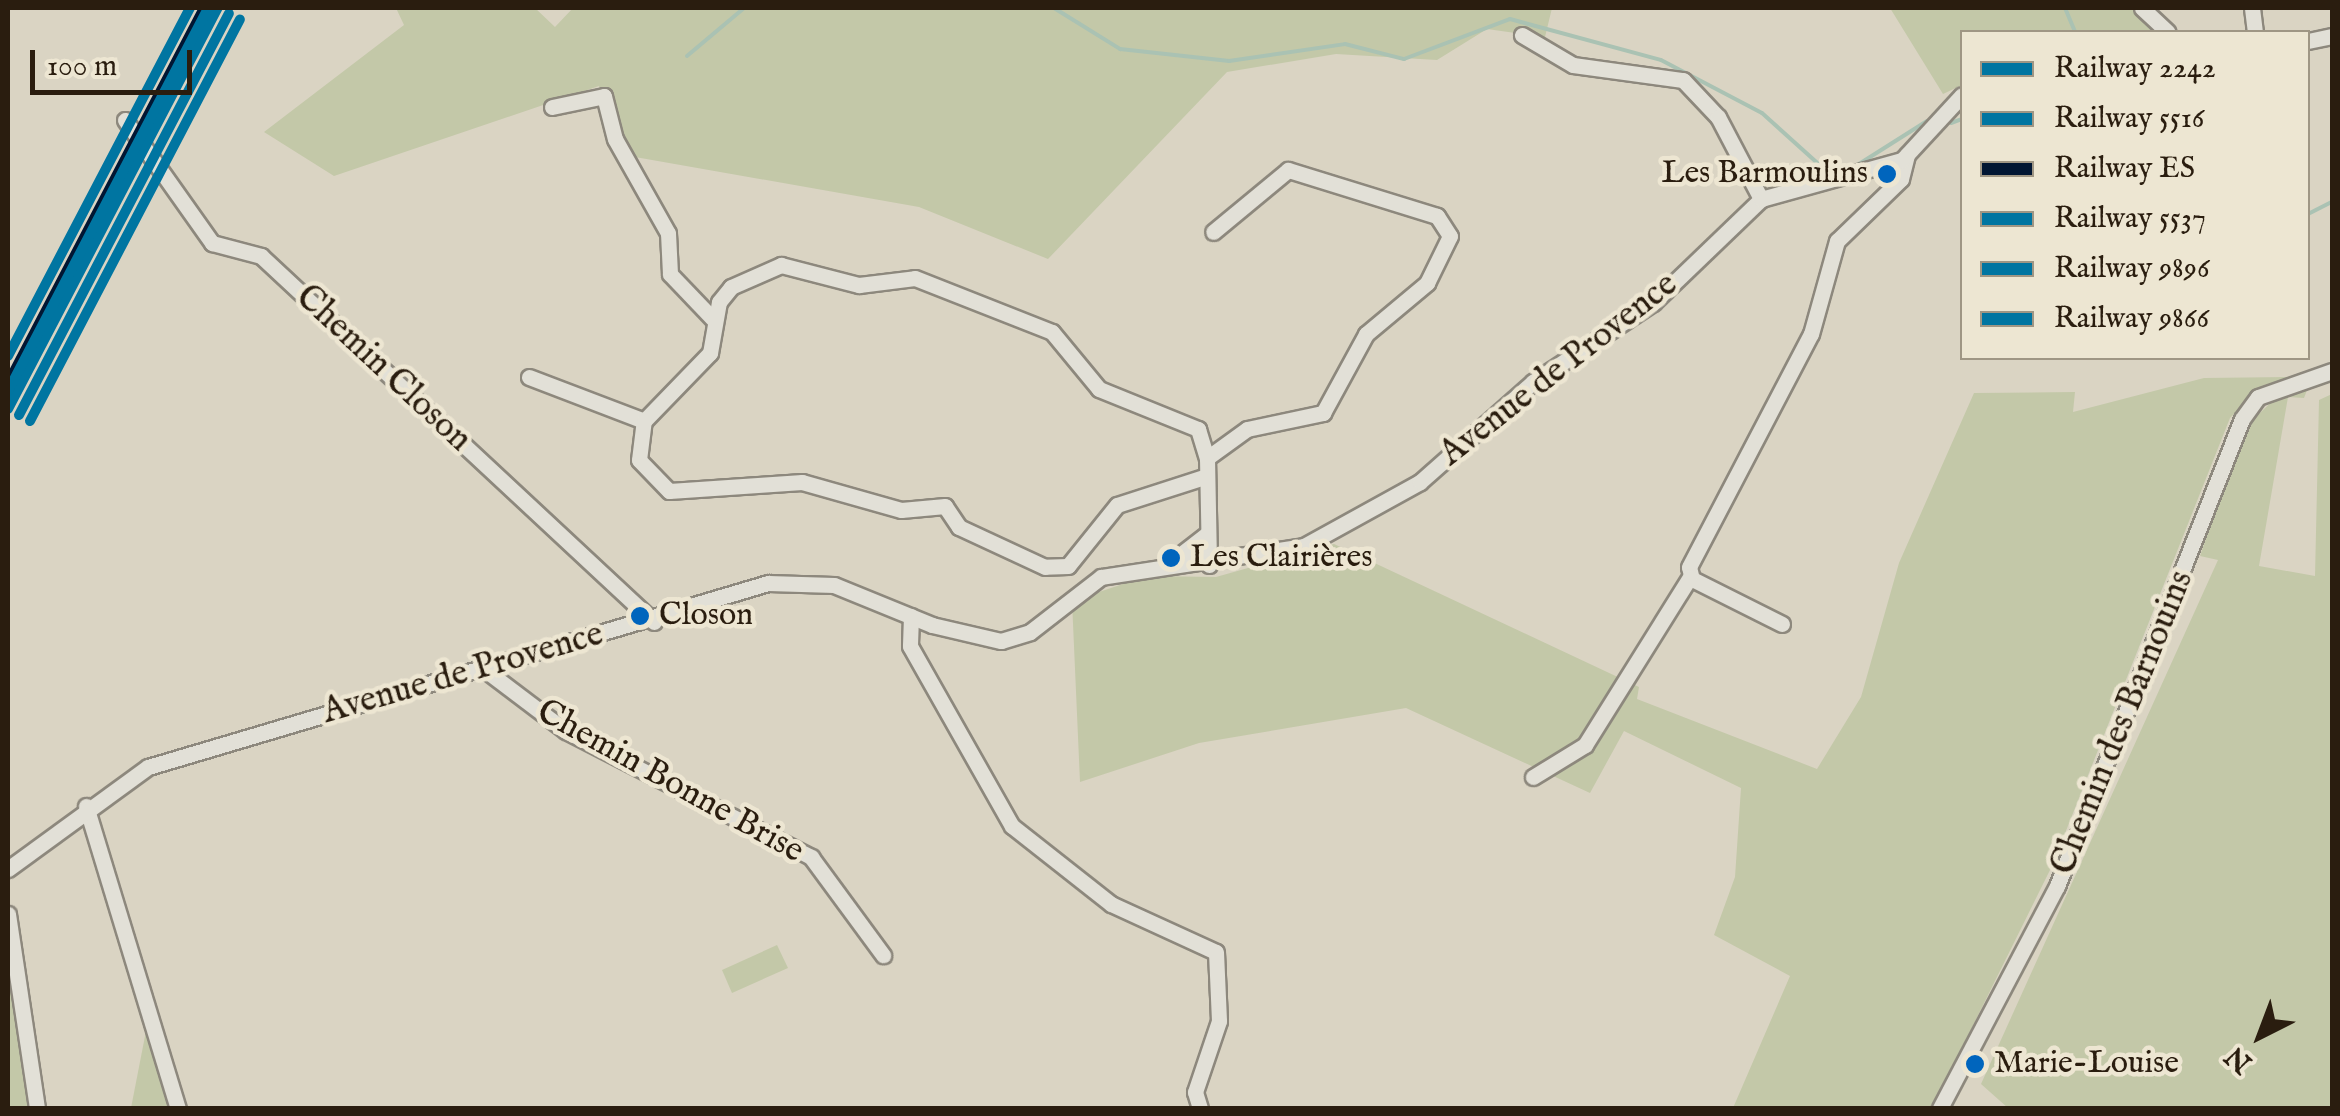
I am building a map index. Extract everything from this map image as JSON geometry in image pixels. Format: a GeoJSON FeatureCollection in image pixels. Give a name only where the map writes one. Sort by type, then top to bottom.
{"type":"FeatureCollection","features":[{"type":"Feature","properties":{"kind":"street"},"geometry":{"type":"LineString","coordinates":[[2142,8],[2166,30]]}},
{"type":"Feature","properties":{"kind":"street"},"geometry":{"type":"LineString","coordinates":[[1522,35],[1573,66],[1640,67],[1683,80],[1718,117],[1761,199]]}},
{"type":"Feature","properties":{"kind":"street"},"geometry":{"type":"LineString","coordinates":[[552,106],[604,96],[615,139],[668,233],[670,274],[713,319]]}},
{"type":"Feature","properties":{"kind":"street"},"geometry":{"type":"LineString","coordinates":[[1532,777],[1585,745],[1690,577],[1719,497],[1811,334],[1837,241],[1902,178],[1907,156],[1960,97]]}},
{"type":"Feature","properties":{"kind":"street","name":"Chemin Closon"},"geometry":{"type":"LineString","coordinates":[[125,120],[212,243],[261,256],[654,622]]}},
{"type":"Feature","properties":{"kind":"street","name":"Avenue de Provence"},"geometry":{"type":"LineString","coordinates":[[8,869],[86,806],[148,767],[480,666],[654,622],[801,579],[1002,641],[1030,632],[1101,577],[1242,561],[1304,546],[1420,482],[1534,382],[1653,303],[1761,199],[1907,156]]}},
{"type":"Feature","properties":{"kind":"street"},"geometry":{"type":"LineString","coordinates":[[1207,458],[1248,429],[1323,413],[1366,334],[1427,283],[1450,236],[1438,216],[1288,170],[1213,232]]}},
{"type":"Feature","properties":{"kind":"street"},"geometry":{"type":"LineString","coordinates":[[1204,476],[1117,505],[1068,566],[1045,567],[959,527],[945,506],[901,510],[802,482],[669,491],[639,460],[644,420],[710,353],[713,319],[731,288],[781,264],[859,285],[915,278],[1052,332],[1099,388],[1198,429],[1207,458],[1204,476],[1209,565]]}},
{"type":"Feature","properties":{"kind":"street","name":"Chemin des Barnouins"},"geometry":{"type":"LineString","coordinates":[[1940,1108],[2064,870],[2242,418],[2258,398],[2331,370]]}},
{"type":"Feature","properties":{"kind":"street"},"geometry":{"type":"LineString","coordinates":[[529,377],[644,420]]}},
{"type":"Feature","properties":{"kind":"street"},"geometry":{"type":"LineString","coordinates":[[1208,530],[1242,561]]}},
{"type":"Feature","properties":{"kind":"street"},"geometry":{"type":"LineString","coordinates":[[1162,568],[1191,553],[1208,530]]}},
{"type":"Feature","properties":{"kind":"street"},"geometry":{"type":"LineString","coordinates":[[1690,577],[1782,624]]}},
{"type":"Feature","properties":{"kind":"street"},"geometry":{"type":"LineString","coordinates":[[911,616],[910,646],[1022,836],[1111,904],[1216,952],[1219,1020],[1195,1092],[1200,1108]]}},
{"type":"Feature","properties":{"kind":"street","name":"Chemin Bonne Brise"},"geometry":{"type":"LineString","coordinates":[[480,666],[566,730],[811,857],[884,955]]}},
{"type":"Feature","properties":{"kind":"street"},"geometry":{"type":"LineString","coordinates":[[86,806],[178,1108]]}},
{"type":"Feature","properties":{"kind":"street"},"geometry":{"type":"LineString","coordinates":[[8,914],[37,1108]]}},
{"type":"Feature","properties":{"kind":"green space"},"geometry":{"type":"Polygon","coordinates":[[[396,8],[535,8],[555,27],[573,8],[1552,8],[1545,37],[1487,29],[1437,60],[1336,54],[1227,72],[1048,259],[919,207],[618,154],[599,86],[334,176],[264,132],[404,25],[396,8]]]}},
{"type":"Feature","properties":{"kind":"green space"},"geometry":{"type":"Polygon","coordinates":[[[1890,8],[2137,8],[2160,30],[1960,30],[1960,86],[1943,94],[1890,8]]]}},
{"type":"Feature","properties":{"kind":"green space"},"geometry":{"type":"Polygon","coordinates":[[[2292,377],[2256,391],[2230,418],[2052,866],[1932,1108],[1733,1108],[1790,976],[1714,935],[1735,877],[1741,788],[1624,731],[1590,793],[1406,708],[1199,743],[1080,782],[1072,601],[1147,576],[1216,577],[1334,544],[1639,687],[1637,699],[1817,769],[1861,697],[1899,563],[1974,393],[2075,392],[2073,412],[2204,378],[2292,377]]]}},
{"type":"Feature","properties":{"kind":"green space"},"geometry":{"type":"Polygon","coordinates":[[[2310,382],[2304,398],[2288,397],[2259,566],[2315,576],[2319,400],[2332,394],[2332,1108],[2008,1108],[1981,1084],[2218,560],[2200,556],[2243,429],[2281,393],[2310,382]]]}},
{"type":"Feature","properties":{"kind":"green space"},"geometry":{"type":"Polygon","coordinates":[[[777,945],[788,968],[732,993],[722,970],[777,945]]]}},
{"type":"Feature","properties":{"kind":"green space"},"geometry":{"type":"Polygon","coordinates":[[[8,971],[23,1068],[28,1108],[8,1108],[8,971]]]}},
{"type":"Feature","properties":{"kind":"green space"},"geometry":{"type":"Polygon","coordinates":[[[146,1031],[178,1108],[131,1108],[146,1031]]]}},
{"type":"Feature","properties":{"kind":"waterway"},"geometry":{"type":"LineString","coordinates":[[687,56],[744,8]]}},
{"type":"Feature","properties":{"kind":"waterway"},"geometry":{"type":"LineString","coordinates":[[1054,8],[1120,49],[1229,61],[1345,44],[1404,59],[1510,19],[1661,60],[1762,113],[1824,169],[1850,167]]}},
{"type":"Feature","properties":{"kind":"waterway"},"geometry":{"type":"LineString","coordinates":[[2065,8],[2074,30]]}},
{"type":"Feature","properties":{"kind":"waterway"},"geometry":{"type":"LineString","coordinates":[[1951,123],[1960,120]]}},
{"type":"Feature","properties":{"kind":"waterway"},"geometry":{"type":"LineString","coordinates":[[1859,164],[1927,121]]}},
{"type":"Feature","properties":{"kind":"waterway"},"geometry":{"type":"LineString","coordinates":[[2310,213],[2332,202]]}},
{"type":"Feature","properties":{"kind":"rail line","name":"9866"},"geometry":{"type":"LineString","coordinates":[[8,356],[190,8]]}},
{"type":"Feature","properties":{"kind":"rail line","name":"ES"},"geometry":{"type":"LineString","coordinates":[[8,383],[204,8]]}},
{"type":"Feature","properties":{"kind":"rail line","name":"5537"},"geometry":{"type":"LineString","coordinates":[[8,391],[208,8]]}},
{"type":"Feature","properties":{"kind":"rail line","name":"2242"},"geometry":{"type":"LineString","coordinates":[[8,409],[218,8]]}},
{"type":"Feature","properties":{"kind":"rail line","name":"5516"},"geometry":{"type":"LineString","coordinates":[[19,415],[229,14]]}},
{"type":"Feature","properties":{"kind":"rail line","name":"9896"},"geometry":{"type":"LineString","coordinates":[[30,421],[240,20]]}},
{"type":"Feature","properties":{"kind":"place","name":"Les Barmoulins"},"geometry":{"type":"Point","coordinates":[1887,174]}},
{"type":"Feature","properties":{"kind":"place","name":"Les Clairières"},"geometry":{"type":"Point","coordinates":[1171,558]}},
{"type":"Feature","properties":{"kind":"place","name":"Closon"},"geometry":{"type":"Point","coordinates":[640,616]}},
{"type":"Feature","properties":{"kind":"place","name":"Marie-Louise"},"geometry":{"type":"Point","coordinates":[1975,1064]}}]}
